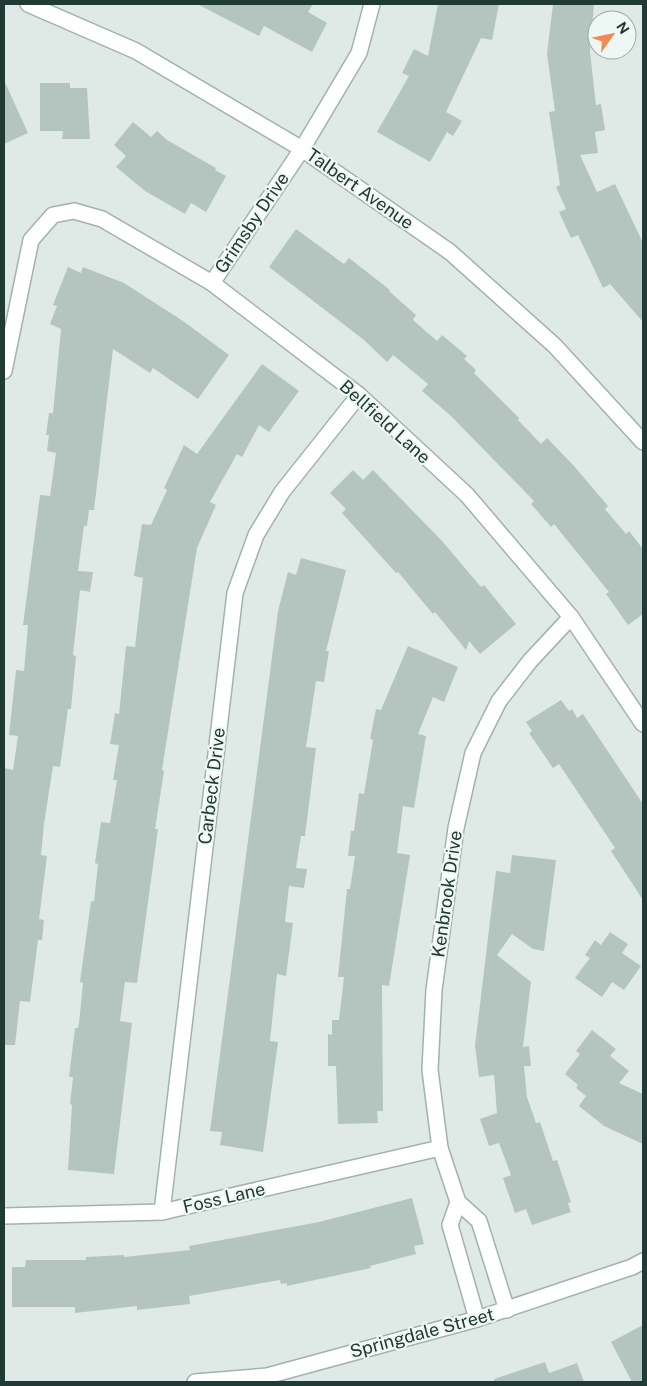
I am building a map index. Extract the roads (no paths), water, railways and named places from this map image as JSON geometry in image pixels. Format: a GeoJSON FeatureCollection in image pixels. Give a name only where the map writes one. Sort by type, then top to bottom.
{"type":"FeatureCollection","features":[{"type":"Feature","properties":{"kind":"street","name":"Talbert Avenue"},"geometry":{"type":"LineString","coordinates":[[28,4],[136,51],[302,149],[450,252],[555,346],[643,442]]}},
{"type":"Feature","properties":{"kind":"street","name":"Grimsby Drive"},"geometry":{"type":"LineString","coordinates":[[212,284],[302,149],[360,53],[372,4]]}},
{"type":"Feature","properties":{"kind":"street","name":"Bellfield Lane"},"geometry":{"type":"LineString","coordinates":[[4,371],[31,240],[53,215],[74,211],[102,220],[212,284],[359,395],[467,495],[571,617],[643,724]]}},
{"type":"Feature","properties":{"kind":"street","name":"Carbeck Drive"},"geometry":{"type":"LineString","coordinates":[[162,1212],[235,593],[256,535],[282,492],[359,395]]}},
{"type":"Feature","properties":{"kind":"street","name":"Kenbrook Drive"},"geometry":{"type":"LineString","coordinates":[[507,1310],[479,1221],[458,1202],[440,1148],[430,1070],[434,990],[456,828],[473,754],[500,701],[530,661],[571,617]]}},
{"type":"Feature","properties":{"kind":"street","name":"Foss Lane"},"geometry":{"type":"LineString","coordinates":[[4,1216],[162,1212],[440,1148]]}},
{"type":"Feature","properties":{"kind":"street"},"geometry":{"type":"LineString","coordinates":[[458,1202],[450,1225],[477,1319]]}},
{"type":"Feature","properties":{"kind":"street","name":"Springdale Street"},"geometry":{"type":"LineString","coordinates":[[195,1382],[266,1376],[507,1310],[643,1262]]}}]}
